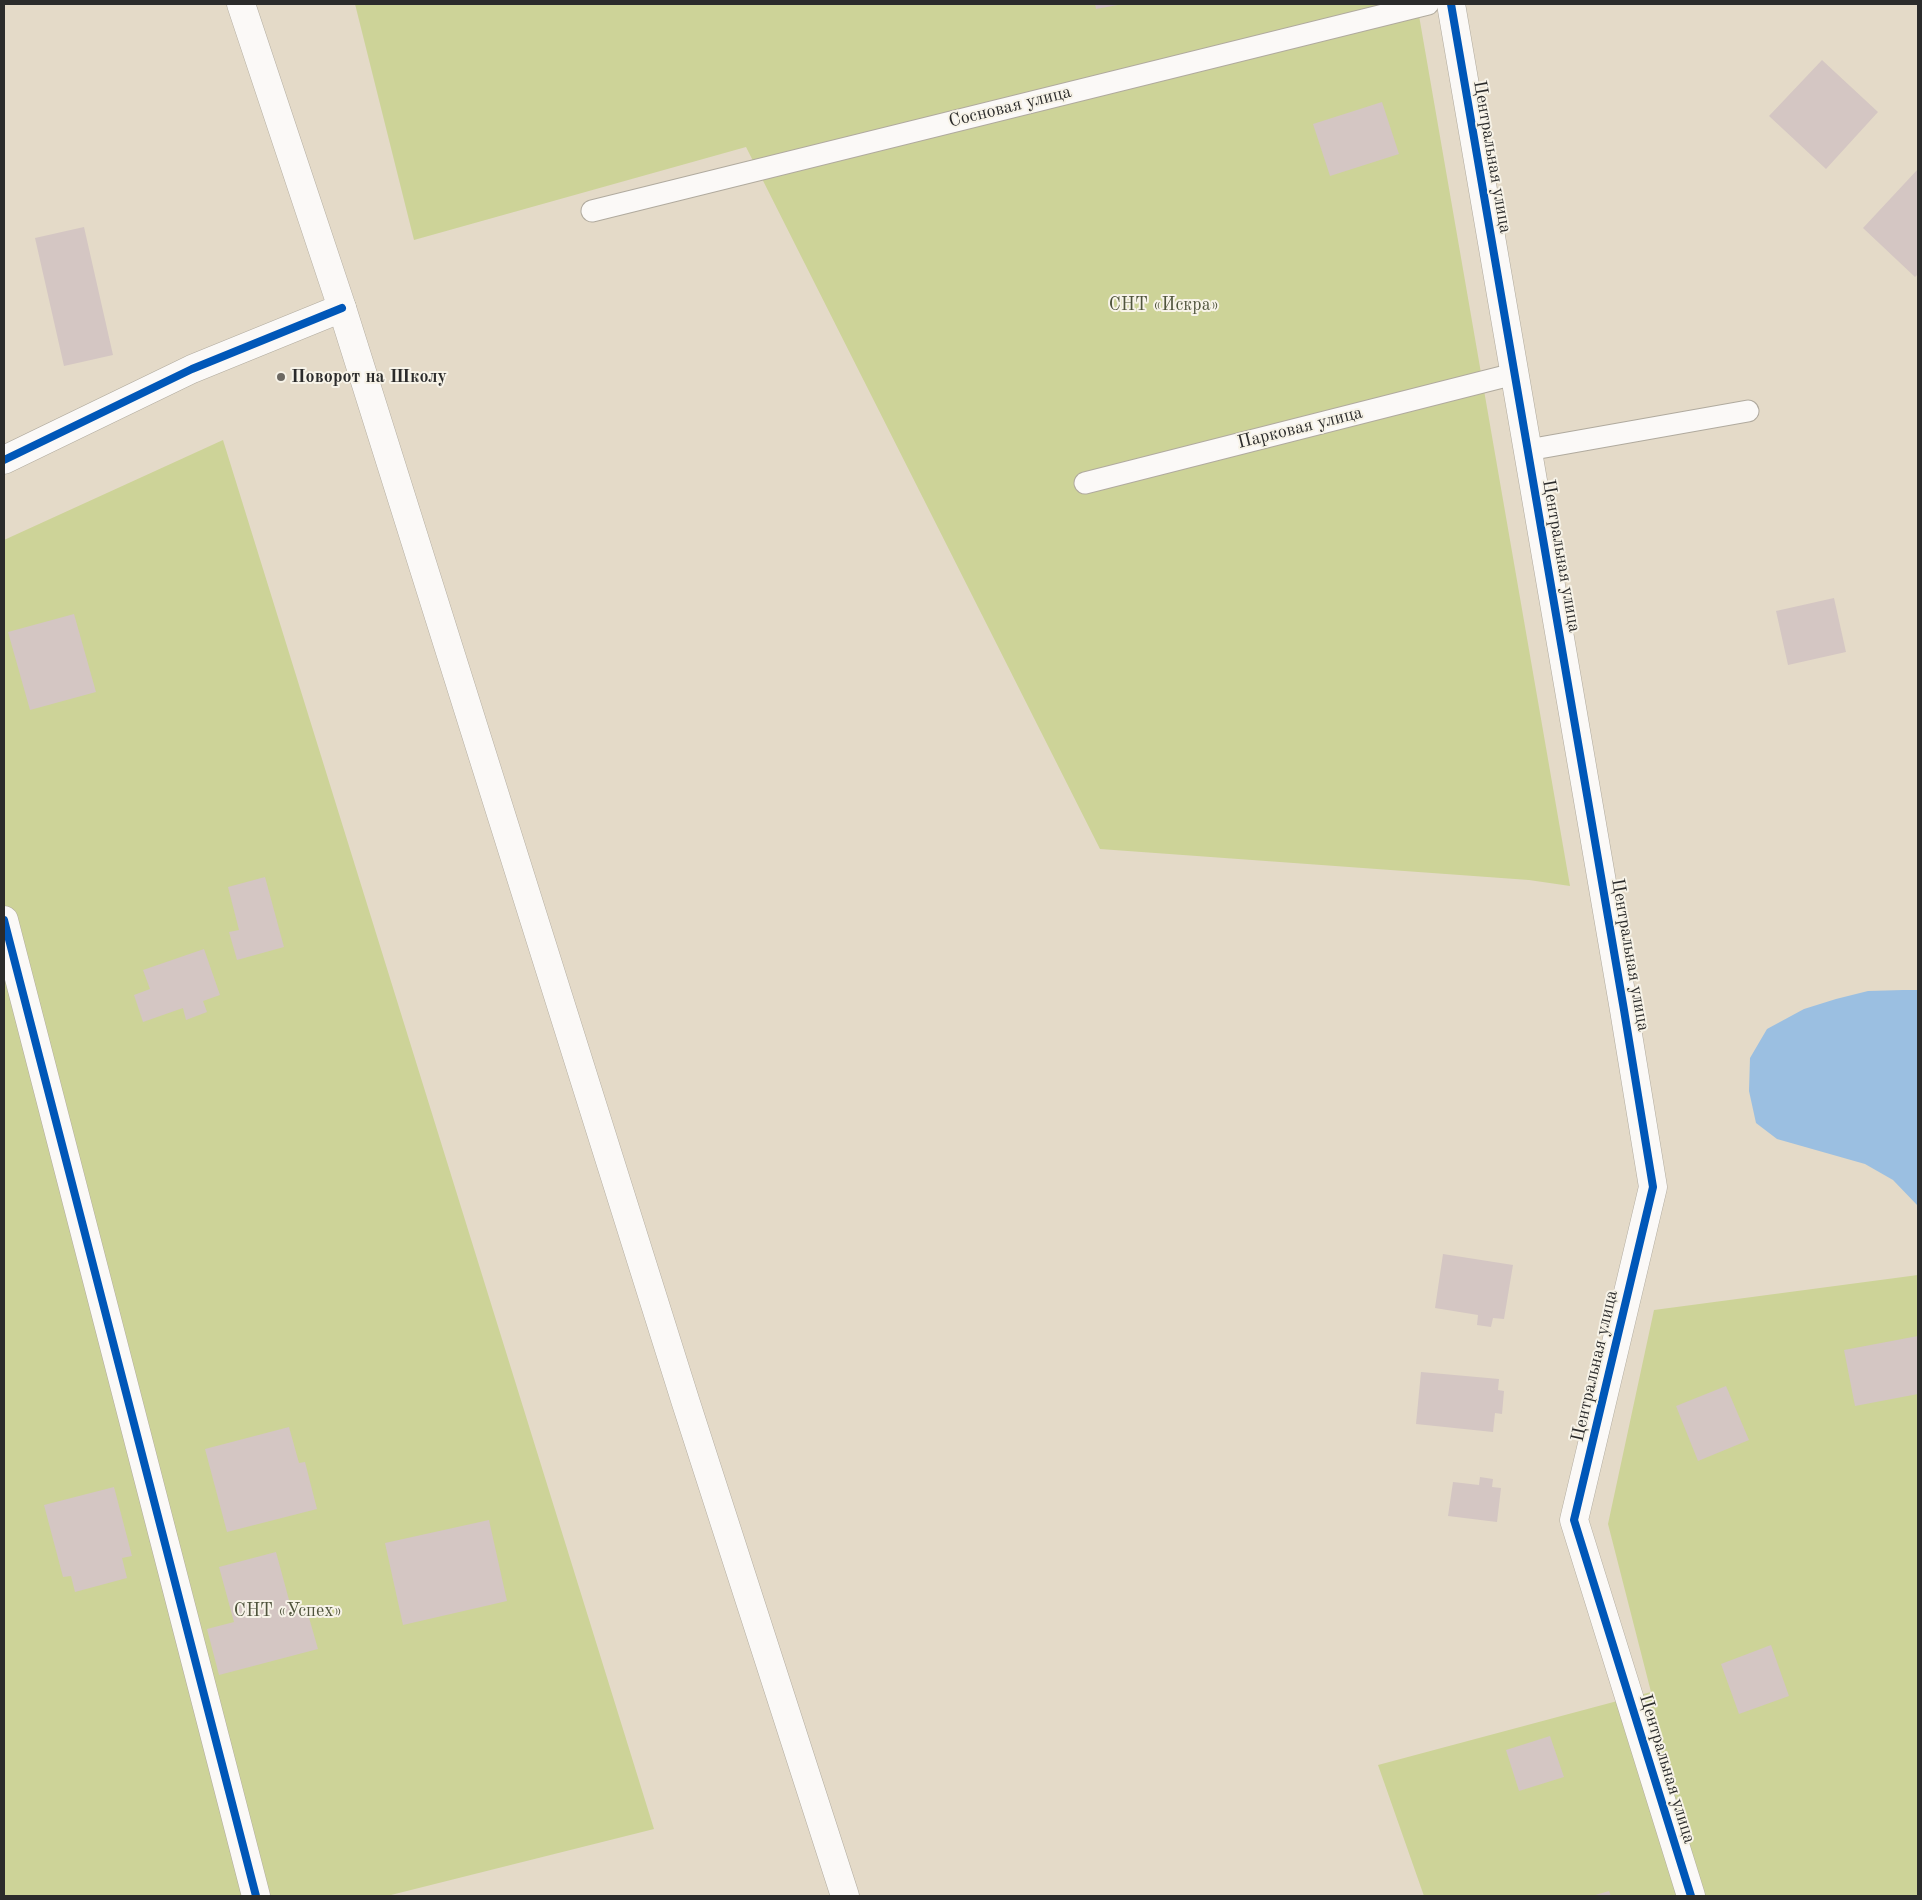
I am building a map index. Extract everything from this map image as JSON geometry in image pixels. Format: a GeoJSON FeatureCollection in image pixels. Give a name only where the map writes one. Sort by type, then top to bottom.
{"type":"FeatureCollection","features":[{"type":"Feature","properties":{"kind":"street"},"geometry":{"type":"LineString","coordinates":[[241,4],[342,308],[689,1413],[845,1896]]}},
{"type":"Feature","properties":{"kind":"street","name":"Центральная улица"},"geometry":{"type":"LineString","coordinates":[[1451,4],[1623,1000],[1653,1187],[1574,1520],[1690,1896]]}},
{"type":"Feature","properties":{"kind":"street"},"geometry":{"type":"LineString","coordinates":[[4,460],[192,369],[342,308]]}},
{"type":"Feature","properties":{"kind":"street"},"geometry":{"type":"LineString","coordinates":[[4,920],[256,1896]]}},
{"type":"Feature","properties":{"kind":"lane","name":"Сосновая улица"},"geometry":{"type":"LineString","coordinates":[[592,211],[1428,4]]}},
{"type":"Feature","properties":{"kind":"lane","name":"Парковая улица"},"geometry":{"type":"LineString","coordinates":[[1085,483],[1514,374]]}},
{"type":"Feature","properties":{"kind":"lane"},"geometry":{"type":"LineString","coordinates":[[1528,450],[1748,411]]}},
{"type":"Feature","properties":{"kind":"green space","name":"СНТ «Искра»"},"geometry":{"type":"Polygon","coordinates":[[[355,4],[1417,4],[1570,886],[1529,880],[1100,849],[746,147],[414,240],[355,4]]]}},
{"type":"Feature","properties":{"kind":"green space","name":"СНТ «Успех»"},"geometry":{"type":"Polygon","coordinates":[[[223,440],[654,1829],[387,1896],[4,1896],[4,540],[223,440]]]}},
{"type":"Feature","properties":{"kind":"green space"},"geometry":{"type":"Polygon","coordinates":[[[1918,1275],[1918,1896],[1424,1896],[1378,1765],[1651,1692],[1608,1524],[1654,1310],[1918,1275]]]}},
{"type":"Feature","properties":{"kind":"water"},"geometry":{"type":"Polygon","coordinates":[[[1918,990],[1918,1206],[1893,1180],[1865,1164],[1777,1139],[1756,1123],[1749,1091],[1750,1058],[1767,1029],[1804,1009],[1836,999],[1868,991],[1918,990]]]}},
{"type":"Feature","properties":{"kind":"building"},"geometry":{"type":"Polygon","coordinates":[[[1095,4],[1118,4],[1118,5],[1096,9],[1095,4]]]}},
{"type":"Feature","properties":{"kind":"building"},"geometry":{"type":"Polygon","coordinates":[[[1822,60],[1878,112],[1826,169],[1769,116],[1822,60]]]}},
{"type":"Feature","properties":{"kind":"building"},"geometry":{"type":"Polygon","coordinates":[[[1382,102],[1399,154],[1330,176],[1313,124],[1382,102]]]}},
{"type":"Feature","properties":{"kind":"building"},"geometry":{"type":"Polygon","coordinates":[[[1918,169],[1918,274],[1915,277],[1863,228],[1918,169]]]}},
{"type":"Feature","properties":{"kind":"building"},"geometry":{"type":"Polygon","coordinates":[[[84,227],[113,355],[64,366],[35,238],[84,227]]]}},
{"type":"Feature","properties":{"kind":"building"},"geometry":{"type":"Polygon","coordinates":[[[1834,598],[1846,652],[1788,665],[1776,611],[1834,598]]]}},
{"type":"Feature","properties":{"kind":"building"},"geometry":{"type":"Polygon","coordinates":[[[74,614],[96,692],[30,710],[8,632],[74,614]]]}},
{"type":"Feature","properties":{"kind":"building"},"geometry":{"type":"Polygon","coordinates":[[[265,877],[284,947],[237,960],[229,932],[239,930],[228,887],[265,877]]]}},
{"type":"Feature","properties":{"kind":"building"},"geometry":{"type":"Polygon","coordinates":[[[204,949],[220,995],[203,1001],[207,1012],[186,1020],[183,1008],[143,1022],[134,995],[150,989],[143,970],[204,949]]]}},
{"type":"Feature","properties":{"kind":"building"},"geometry":{"type":"Polygon","coordinates":[[[1443,1254],[1513,1265],[1504,1319],[1493,1318],[1491,1327],[1477,1325],[1478,1315],[1435,1308],[1443,1254]]]}},
{"type":"Feature","properties":{"kind":"building"},"geometry":{"type":"Polygon","coordinates":[[[1918,1336],[1918,1394],[1855,1406],[1844,1350],[1918,1336]]]}},
{"type":"Feature","properties":{"kind":"building"},"geometry":{"type":"Polygon","coordinates":[[[1421,1372],[1499,1379],[1498,1390],[1504,1391],[1502,1414],[1495,1413],[1493,1432],[1416,1424],[1421,1372]]]}},
{"type":"Feature","properties":{"kind":"building"},"geometry":{"type":"Polygon","coordinates":[[[1726,1386],[1749,1440],[1698,1461],[1676,1406],[1726,1386]]]}},
{"type":"Feature","properties":{"kind":"building"},"geometry":{"type":"Polygon","coordinates":[[[289,1427],[299,1463],[305,1462],[317,1509],[227,1532],[205,1449],[289,1427]]]}},
{"type":"Feature","properties":{"kind":"building"},"geometry":{"type":"Polygon","coordinates":[[[1480,1477],[1493,1479],[1492,1487],[1501,1488],[1497,1522],[1448,1516],[1453,1482],[1479,1485],[1480,1477]]]}},
{"type":"Feature","properties":{"kind":"building"},"geometry":{"type":"Polygon","coordinates":[[[114,1487],[132,1556],[122,1558],[127,1578],[75,1592],[71,1576],[63,1577],[44,1505],[114,1487]]]}},
{"type":"Feature","properties":{"kind":"building"},"geometry":{"type":"Polygon","coordinates":[[[489,1520],[507,1601],[403,1625],[385,1543],[489,1520]]]}},
{"type":"Feature","properties":{"kind":"building"},"geometry":{"type":"Polygon","coordinates":[[[276,1552],[292,1611],[306,1607],[318,1649],[219,1675],[207,1629],[234,1622],[219,1567],[276,1552]]]}},
{"type":"Feature","properties":{"kind":"building"},"geometry":{"type":"Polygon","coordinates":[[[1771,1645],[1789,1696],[1739,1714],[1721,1664],[1771,1645]]]}},
{"type":"Feature","properties":{"kind":"building"},"geometry":{"type":"Polygon","coordinates":[[[1550,1736],[1564,1777],[1519,1791],[1506,1750],[1550,1736]]]}},
{"type":"Feature","properties":{"kind":"building"},"geometry":{"type":"Polygon","coordinates":[[[1609,1891],[1611,1896],[1592,1896],[1609,1891]]]}},
{"type":"Feature","properties":{"kind":"cycle path"},"geometry":{"type":"LineString","coordinates":[[1451,4],[1653,1187],[1574,1520],[1691,1896]]}},
{"type":"Feature","properties":{"kind":"cycle path"},"geometry":{"type":"LineString","coordinates":[[4,460],[192,369],[342,308]]}},
{"type":"Feature","properties":{"kind":"cycle path"},"geometry":{"type":"LineString","coordinates":[[4,920],[256,1896]]}},
{"type":"Feature","properties":{"kind":"place","name":"Поворот на Школу"},"geometry":{"type":"Point","coordinates":[281,377]}}]}
